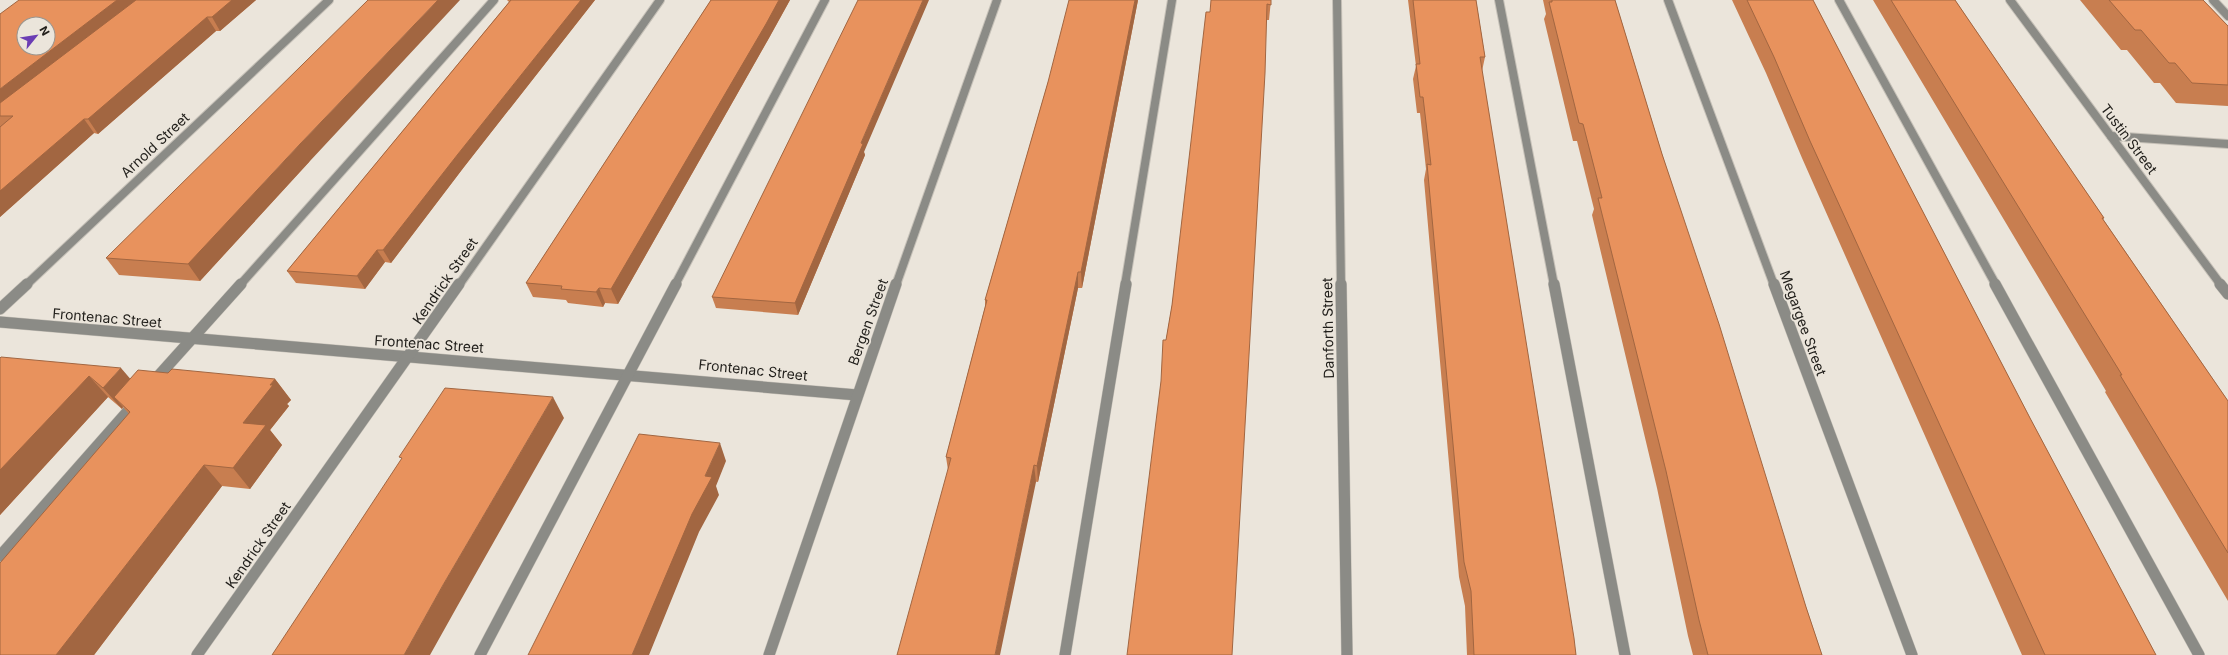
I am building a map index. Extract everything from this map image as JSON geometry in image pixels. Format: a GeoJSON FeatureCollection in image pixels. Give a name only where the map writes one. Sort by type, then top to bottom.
{"type":"FeatureCollection","features":[{"type":"Feature","properties":{"kind":"street","name":"Arnold Street"},"geometry":{"type":"LineString","coordinates":[[0,309],[329,0]]}},
{"type":"Feature","properties":{"kind":"street"},"geometry":{"type":"LineString","coordinates":[[0,556],[191,339],[494,0]]}},
{"type":"Feature","properties":{"kind":"street","name":"Kendrick Street"},"geometry":{"type":"LineString","coordinates":[[197,655],[660,0]]}},
{"type":"Feature","properties":{"kind":"street"},"geometry":{"type":"LineString","coordinates":[[480,655],[825,0]]}},
{"type":"Feature","properties":{"kind":"street","name":"Bergen Street"},"geometry":{"type":"LineString","coordinates":[[769,655],[857,395],[997,0]]}},
{"type":"Feature","properties":{"kind":"street"},"geometry":{"type":"LineString","coordinates":[[1065,655],[1172,0]]}},
{"type":"Feature","properties":{"kind":"street","name":"Danforth Street"},"geometry":{"type":"LineString","coordinates":[[1337,0],[1347,655]]}},
{"type":"Feature","properties":{"kind":"street"},"geometry":{"type":"LineString","coordinates":[[1499,0],[1625,655]]}},
{"type":"Feature","properties":{"kind":"street","name":"Megargee Street"},"geometry":{"type":"LineString","coordinates":[[1668,0],[1912,655]]}},
{"type":"Feature","properties":{"kind":"street"},"geometry":{"type":"LineString","coordinates":[[1839,0],[2199,655]]}},
{"type":"Feature","properties":{"kind":"street","name":"Tustin Street"},"geometry":{"type":"LineString","coordinates":[[2010,0],[2228,294]]}},
{"type":"Feature","properties":{"kind":"street"},"geometry":{"type":"LineString","coordinates":[[2213,0],[2228,16]]}},
{"type":"Feature","properties":{"kind":"street"},"geometry":{"type":"LineString","coordinates":[[2111,136],[2228,144]]}},
{"type":"Feature","properties":{"kind":"street","name":"Frontenac Street"},"geometry":{"type":"LineString","coordinates":[[0,322],[409,357],[629,372],[857,395]]}},
{"type":"Feature","properties":{"kind":"building"},"geometry":{"type":"Polygon","coordinates":[[[19,0],[117,0],[56,46],[56,16],[16,16],[16,56],[43,56],[0,89],[0,14],[19,0]]]}},
{"type":"Feature","properties":{"kind":"building"},"geometry":{"type":"Polygon","coordinates":[[[136,0],[232,0],[212,17],[207,17],[88,119],[84,119],[0,191],[0,127],[13,116],[0,116],[0,103],[136,0]]]}},
{"type":"Feature","properties":{"kind":"building"},"geometry":{"type":"Polygon","coordinates":[[[368,0],[438,0],[188,264],[106,258],[368,0]]]}},
{"type":"Feature","properties":{"kind":"building"},"geometry":{"type":"Polygon","coordinates":[[[511,0],[581,0],[383,250],[377,250],[357,276],[287,271],[511,0]]]}},
{"type":"Feature","properties":{"kind":"building"},"geometry":{"type":"Polygon","coordinates":[[[711,0],[779,0],[611,289],[599,288],[596,292],[561,289],[562,286],[526,283],[711,0]]]}},
{"type":"Feature","properties":{"kind":"building"},"geometry":{"type":"Polygon","coordinates":[[[858,0],[923,0],[861,143],[863,144],[795,303],[712,297],[858,0]]]}},
{"type":"Feature","properties":{"kind":"building"},"geometry":{"type":"Polygon","coordinates":[[[1069,0],[1135,0],[1081,272],[1078,272],[1037,466],[1034,465],[995,655],[897,655],[951,458],[946,457],[987,300],[985,300],[1048,82],[1069,0]]]}},
{"type":"Feature","properties":{"kind":"building"},"geometry":{"type":"Polygon","coordinates":[[[1211,0],[1271,0],[1271,5],[1267,4],[1265,73],[1232,655],[1127,655],[1161,381],[1163,340],[1166,340],[1172,305],[1206,12],[1210,12],[1211,0]]]}},
{"type":"Feature","properties":{"kind":"building"},"geometry":{"type":"Polygon","coordinates":[[[1413,0],[1476,0],[1485,57],[1480,57],[1576,655],[1474,655],[1471,591],[1464,562],[1427,164],[1431,165],[1423,97],[1420,97],[1416,64],[1420,64],[1413,0]]]}},
{"type":"Feature","properties":{"kind":"building"},"geometry":{"type":"Polygon","coordinates":[[[1552,0],[1615,0],[1662,154],[1719,324],[1822,655],[1708,655],[1666,471],[1598,198],[1602,198],[1583,124],[1579,123],[1549,2],[1552,2],[1552,0]]]}},
{"type":"Feature","properties":{"kind":"building"},"geometry":{"type":"Polygon","coordinates":[[[1747,0],[1813,0],[2030,418],[2156,655],[2045,655],[1747,0]]]}},
{"type":"Feature","properties":{"kind":"building"},"geometry":{"type":"Polygon","coordinates":[[[1891,0],[1955,0],[2228,401],[2228,553],[2120,375],[2122,375],[1891,0]]]}},
{"type":"Feature","properties":{"kind":"building"},"geometry":{"type":"Polygon","coordinates":[[[2109,0],[2203,0],[2228,26],[2228,85],[2192,83],[2175,63],[2169,63],[2141,30],[2135,30],[2109,0]]]}},
{"type":"Feature","properties":{"kind":"building"},"geometry":{"type":"Polygon","coordinates":[[[1,357],[121,368],[103,388],[89,376],[0,470],[1,357]]]}},
{"type":"Feature","properties":{"kind":"building"},"geometry":{"type":"Polygon","coordinates":[[[172,369],[275,379],[270,385],[273,385],[243,423],[266,425],[233,468],[204,465],[56,655],[0,655],[0,563],[130,412],[114,397],[138,370],[168,373],[172,369]]]}},
{"type":"Feature","properties":{"kind":"building"},"geometry":{"type":"Polygon","coordinates":[[[445,388],[553,397],[443,585],[404,655],[272,655],[402,458],[399,457],[445,388]]]}},
{"type":"Feature","properties":{"kind":"building"},"geometry":{"type":"Polygon","coordinates":[[[639,434],[720,443],[705,476],[712,477],[692,514],[632,655],[528,655],[639,434]]]}}]}
